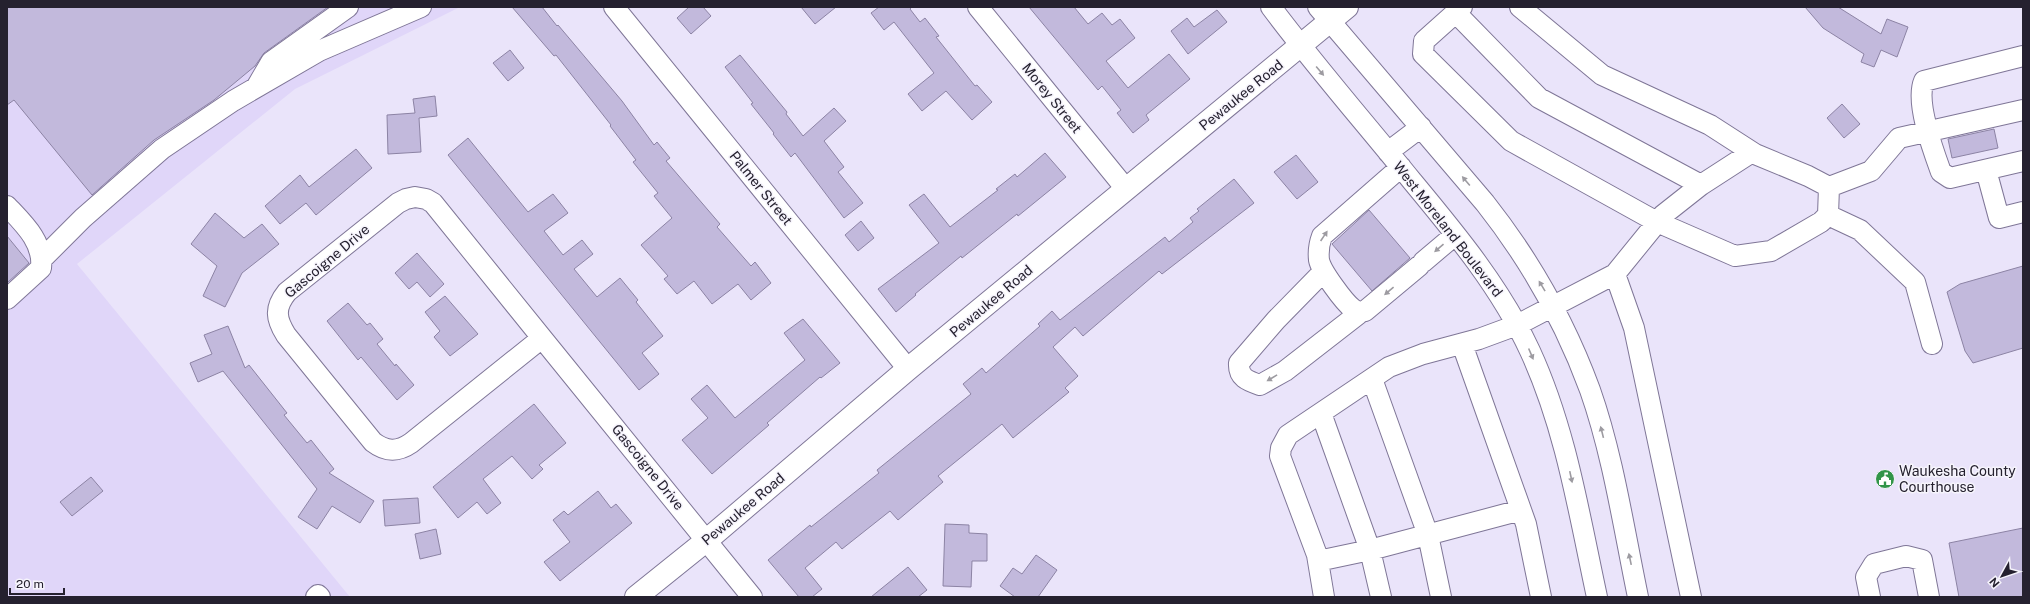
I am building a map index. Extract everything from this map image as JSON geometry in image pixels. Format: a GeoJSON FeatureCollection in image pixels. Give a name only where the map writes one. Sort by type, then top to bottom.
{"type":"FeatureCollection","features":[{"type":"Feature","properties":{"kind":"main road","name":"Pewaukee Road"},"geometry":{"type":"LineString","coordinates":[[636,597],[707,540],[908,369],[1300,47],[1324,14],[1347,7]]}},
{"type":"Feature","properties":{"kind":"street"},"geometry":{"type":"LineString","coordinates":[[256,88],[271,62],[348,7]]}},
{"type":"Feature","properties":{"kind":"street"},"geometry":{"type":"LineString","coordinates":[[42,259],[83,218],[162,149],[256,88],[319,51],[421,7]]}},
{"type":"Feature","properties":{"kind":"street","name":"Palmer Street"},"geometry":{"type":"LineString","coordinates":[[614,7],[908,369]]}},
{"type":"Feature","properties":{"kind":"street","name":"Morey Street"},"geometry":{"type":"LineString","coordinates":[[978,7],[1126,189]]}},
{"type":"Feature","properties":{"kind":"street","name":"West Moreland Boulevard"},"geometry":{"type":"LineString","coordinates":[[1271,7],[1300,47],[1401,167],[1489,278],[1517,325],[1530,351],[1554,412],[1566,453],[1597,597]]}},
{"type":"Feature","properties":{"kind":"street"},"geometry":{"type":"LineString","coordinates":[[1520,7],[1602,75],[1710,126],[1752,152],[1808,176],[1829,187],[1871,171],[1899,138],[2023,110]]}},
{"type":"Feature","properties":{"kind":"street"},"geometry":{"type":"LineString","coordinates":[[1701,185],[1540,98],[1459,10],[1424,41],[1423,54],[1511,141],[1657,222],[1735,256],[1771,251],[1820,222],[1828,215],[1829,187]]}},
{"type":"Feature","properties":{"kind":"street"},"geometry":{"type":"LineString","coordinates":[[1324,14],[1421,127],[1508,233],[1553,306],[1572,345],[1590,391],[1599,420],[1618,498],[1638,597]]}},
{"type":"Feature","properties":{"kind":"street"},"geometry":{"type":"LineString","coordinates":[[2023,56],[1924,81],[1921,88],[1927,131],[1941,172],[1950,178],[2023,160]]}},
{"type":"Feature","properties":{"kind":"street"},"geometry":{"type":"LineString","coordinates":[[1388,152],[1421,127]]}},
{"type":"Feature","properties":{"kind":"street"},"geometry":{"type":"LineString","coordinates":[[1324,597],[1318,561],[1280,456],[1288,435],[1389,368],[1409,360],[1517,325],[1615,274],[1663,215],[1701,185],[1752,152]]}},
{"type":"Feature","properties":{"kind":"street"},"geometry":{"type":"LineString","coordinates":[[1361,312],[1353,309],[1324,272],[1320,261],[1319,246],[1322,236],[1401,167]]}},
{"type":"Feature","properties":{"kind":"street"},"geometry":{"type":"LineString","coordinates":[[1986,170],[1999,218],[2023,212]]}},
{"type":"Feature","properties":{"kind":"street","name":"Gascoigne Drive"},"geometry":{"type":"LineString","coordinates":[[542,338],[402,450],[387,450],[373,442],[286,335],[279,323],[277,308],[287,292],[398,203],[415,197],[433,203],[752,597]]}},
{"type":"Feature","properties":{"kind":"street"},"geometry":{"type":"LineString","coordinates":[[7,206],[29,230],[39,248],[42,259],[41,268],[7,299]]}},
{"type":"Feature","properties":{"kind":"street"},"geometry":{"type":"LineString","coordinates":[[1828,215],[1860,230],[1915,282],[1932,344]]}},
{"type":"Feature","properties":{"kind":"street"},"geometry":{"type":"LineString","coordinates":[[1324,272],[1276,320],[1239,363],[1239,371],[1244,378],[1260,385],[1304,356],[1361,312],[1365,311],[1455,235]]}},
{"type":"Feature","properties":{"kind":"street"},"geometry":{"type":"LineString","coordinates":[[1615,274],[1634,328],[1691,597]]}},
{"type":"Feature","properties":{"kind":"street"},"geometry":{"type":"LineString","coordinates":[[1462,344],[1526,524],[1541,597]]}},
{"type":"Feature","properties":{"kind":"street"},"geometry":{"type":"LineString","coordinates":[[1372,379],[1428,535],[1441,597]]}},
{"type":"Feature","properties":{"kind":"street"},"geometry":{"type":"LineString","coordinates":[[1321,413],[1370,550],[1380,597]]}},
{"type":"Feature","properties":{"kind":"street"},"geometry":{"type":"LineString","coordinates":[[1318,561],[1370,550],[1521,510]]}},
{"type":"Feature","properties":{"kind":"street"},"geometry":{"type":"LineString","coordinates":[[1870,597],[1866,577],[1874,564],[1906,556],[1922,560],[1929,597]]}},
{"type":"Feature","properties":{"kind":"street"},"geometry":{"type":"LineString","coordinates":[[316,597],[318,595],[320,597]]}},
{"type":"Feature","properties":{"kind":"shaded area"},"geometry":{"type":"Polygon","coordinates":[[[7,7],[460,7],[295,89],[77,264],[350,597],[7,597],[7,7]]]}},
{"type":"Feature","properties":{"kind":"building"},"geometry":{"type":"Polygon","coordinates":[[[7,7],[328,7],[264,53],[255,66],[214,100],[154,140],[92,195],[14,100],[7,105],[7,7]]]}},
{"type":"Feature","properties":{"kind":"building"},"geometry":{"type":"Polygon","coordinates":[[[512,7],[542,7],[622,101],[654,145],[657,142],[670,158],[666,161],[720,224],[717,227],[751,266],[755,262],[771,283],[751,300],[738,284],[712,304],[694,281],[677,294],[664,279],[668,276],[641,245],[672,218],[654,196],[658,193],[633,162],[636,160],[610,126],[611,125],[556,55],[554,56],[512,7]]]}},
{"type":"Feature","properties":{"kind":"building"},"geometry":{"type":"Polygon","coordinates":[[[689,7],[703,7],[711,16],[691,34],[677,18],[689,7]]]}},
{"type":"Feature","properties":{"kind":"building"},"geometry":{"type":"Polygon","coordinates":[[[801,7],[836,7],[815,24],[801,7]]]}},
{"type":"Feature","properties":{"kind":"building"},"geometry":{"type":"Polygon","coordinates":[[[879,7],[912,7],[910,9],[920,22],[925,18],[939,36],[936,37],[975,86],[977,85],[992,102],[972,120],[946,91],[922,111],[908,94],[934,73],[894,22],[884,30],[871,13],[879,7]]]}},
{"type":"Feature","properties":{"kind":"building"},"geometry":{"type":"Polygon","coordinates":[[[1029,7],[1074,7],[1088,24],[1102,13],[1112,25],[1120,19],[1135,38],[1106,61],[1128,88],[1169,54],[1190,79],[1146,115],[1149,120],[1133,133],[1117,113],[1121,110],[1102,86],[1098,90],[1029,7]]]}},
{"type":"Feature","properties":{"kind":"building"},"geometry":{"type":"Polygon","coordinates":[[[1805,7],[1838,7],[1881,34],[1887,19],[1908,27],[1897,57],[1881,50],[1874,67],[1861,62],[1864,54],[1823,28],[1805,7]]]}},
{"type":"Feature","properties":{"kind":"building"},"geometry":{"type":"Polygon","coordinates":[[[1217,10],[1227,22],[1188,54],[1171,31],[1187,18],[1194,27],[1217,10]]]}},
{"type":"Feature","properties":{"kind":"building"},"geometry":{"type":"Polygon","coordinates":[[[510,50],[524,68],[508,81],[493,63],[510,50]]]}},
{"type":"Feature","properties":{"kind":"building"},"geometry":{"type":"Polygon","coordinates":[[[740,55],[787,112],[786,114],[803,136],[834,108],[846,121],[824,141],[844,167],[838,172],[863,203],[844,218],[795,153],[791,157],[751,104],[753,103],[725,67],[740,55]]]}},
{"type":"Feature","properties":{"kind":"building"},"geometry":{"type":"Polygon","coordinates":[[[435,96],[437,116],[419,118],[421,152],[388,154],[387,115],[415,113],[413,99],[435,96]]]}},
{"type":"Feature","properties":{"kind":"building"},"geometry":{"type":"Polygon","coordinates":[[[1842,104],[1860,124],[1844,138],[1827,118],[1842,104]]]}},
{"type":"Feature","properties":{"kind":"building"},"geometry":{"type":"Polygon","coordinates":[[[1994,129],[1998,148],[1952,158],[1948,139],[1994,129]]]}},
{"type":"Feature","properties":{"kind":"building"},"geometry":{"type":"Polygon","coordinates":[[[468,138],[528,212],[553,194],[568,213],[544,231],[563,255],[582,240],[593,254],[574,269],[597,297],[620,278],[638,300],[636,302],[663,336],[642,353],[659,374],[639,390],[448,155],[468,138]]]}},
{"type":"Feature","properties":{"kind":"building"},"geometry":{"type":"Polygon","coordinates":[[[356,149],[372,168],[316,215],[306,203],[280,224],[265,206],[300,175],[309,187],[356,149]]]}},
{"type":"Feature","properties":{"kind":"building"},"geometry":{"type":"Polygon","coordinates":[[[1045,153],[1066,177],[1018,216],[1017,214],[962,258],[961,256],[915,294],[916,295],[896,312],[878,289],[939,243],[909,205],[924,194],[950,227],[998,190],[996,189],[1015,174],[1017,177],[1045,153]]]}},
{"type":"Feature","properties":{"kind":"building"},"geometry":{"type":"Polygon","coordinates":[[[1296,155],[1318,182],[1297,199],[1274,172],[1296,155]]]}},
{"type":"Feature","properties":{"kind":"building"},"geometry":{"type":"Polygon","coordinates":[[[1234,179],[1254,203],[1162,274],[1159,271],[1083,336],[1075,327],[1053,347],[1078,376],[1065,388],[1069,392],[1013,438],[1002,424],[938,476],[943,482],[898,520],[890,511],[842,549],[836,542],[805,568],[822,589],[812,597],[799,597],[768,560],[810,525],[811,527],[879,473],[877,470],[971,394],[963,384],[982,368],[986,373],[1040,326],[1038,324],[1052,311],[1060,320],[1165,237],[1169,242],[1193,222],[1190,218],[1199,211],[1197,209],[1234,179]]]}},
{"type":"Feature","properties":{"kind":"building"},"geometry":{"type":"Polygon","coordinates":[[[1369,210],[1410,258],[1372,291],[1332,244],[1369,210]]]}},
{"type":"Feature","properties":{"kind":"building"},"geometry":{"type":"Polygon","coordinates":[[[215,213],[244,238],[262,224],[279,244],[242,273],[225,307],[203,296],[217,266],[191,244],[215,213]]]}},
{"type":"Feature","properties":{"kind":"building"},"geometry":{"type":"Polygon","coordinates":[[[861,221],[874,238],[858,251],[845,235],[861,221]]]}},
{"type":"Feature","properties":{"kind":"building"},"geometry":{"type":"Polygon","coordinates":[[[7,236],[29,263],[7,283],[7,236]]]}},
{"type":"Feature","properties":{"kind":"building"},"geometry":{"type":"Polygon","coordinates":[[[417,253],[444,284],[430,297],[417,282],[409,289],[395,273],[417,253]]]}},
{"type":"Feature","properties":{"kind":"building"},"geometry":{"type":"Polygon","coordinates":[[[2023,266],[2023,348],[1973,363],[1965,351],[1947,292],[1960,284],[2023,266]]]}},
{"type":"Feature","properties":{"kind":"building"},"geometry":{"type":"Polygon","coordinates":[[[445,296],[478,334],[450,356],[434,337],[440,331],[425,312],[445,296]]]}},
{"type":"Feature","properties":{"kind":"building"},"geometry":{"type":"Polygon","coordinates":[[[348,303],[367,325],[370,323],[383,339],[377,344],[395,366],[396,364],[414,385],[397,400],[361,357],[358,360],[327,321],[348,303]]]}},
{"type":"Feature","properties":{"kind":"building"},"geometry":{"type":"Polygon","coordinates":[[[803,319],[840,363],[821,378],[820,377],[767,423],[769,425],[712,474],[682,440],[708,418],[691,399],[707,385],[735,418],[805,360],[784,333],[803,319]]]}},
{"type":"Feature","properties":{"kind":"building"},"geometry":{"type":"Polygon","coordinates":[[[228,326],[245,368],[249,365],[287,413],[284,415],[307,443],[311,440],[334,469],[329,473],[374,501],[360,523],[332,506],[317,529],[298,517],[317,489],[223,371],[198,382],[190,363],[212,354],[204,335],[228,326]]]}},
{"type":"Feature","properties":{"kind":"building"},"geometry":{"type":"Polygon","coordinates":[[[534,404],[566,443],[539,465],[543,469],[532,479],[512,456],[483,479],[501,503],[487,514],[477,502],[458,518],[433,487],[534,404]]]}},
{"type":"Feature","properties":{"kind":"building"},"geometry":{"type":"Polygon","coordinates":[[[91,477],[103,491],[72,516],[60,502],[91,477]]]}},
{"type":"Feature","properties":{"kind":"building"},"geometry":{"type":"Polygon","coordinates":[[[598,491],[611,508],[616,504],[632,523],[560,581],[544,562],[570,542],[553,520],[564,511],[568,515],[598,491]]]}},
{"type":"Feature","properties":{"kind":"building"},"geometry":{"type":"Polygon","coordinates":[[[418,498],[420,523],[385,526],[383,500],[418,498]]]}},
{"type":"Feature","properties":{"kind":"building"},"geometry":{"type":"Polygon","coordinates":[[[945,524],[969,525],[969,533],[987,534],[987,561],[972,561],[971,587],[943,586],[945,524]]]}},
{"type":"Feature","properties":{"kind":"building"},"geometry":{"type":"Polygon","coordinates":[[[2023,528],[2023,597],[1959,597],[1949,543],[2023,528]]]}},
{"type":"Feature","properties":{"kind":"building"},"geometry":{"type":"Polygon","coordinates":[[[436,529],[441,554],[420,559],[415,534],[436,529]]]}},
{"type":"Feature","properties":{"kind":"building"},"geometry":{"type":"Polygon","coordinates":[[[1036,555],[1057,570],[1038,597],[1015,597],[1000,586],[1013,568],[1022,574],[1036,555]]]}},
{"type":"Feature","properties":{"kind":"building"},"geometry":{"type":"Polygon","coordinates":[[[908,567],[927,590],[918,597],[871,597],[908,567]]]}},
{"type":"Feature","properties":{"kind":"place","name":"Waukesha County Courthouse"},"geometry":{"type":"Point","coordinates":[1885,479]}}]}
